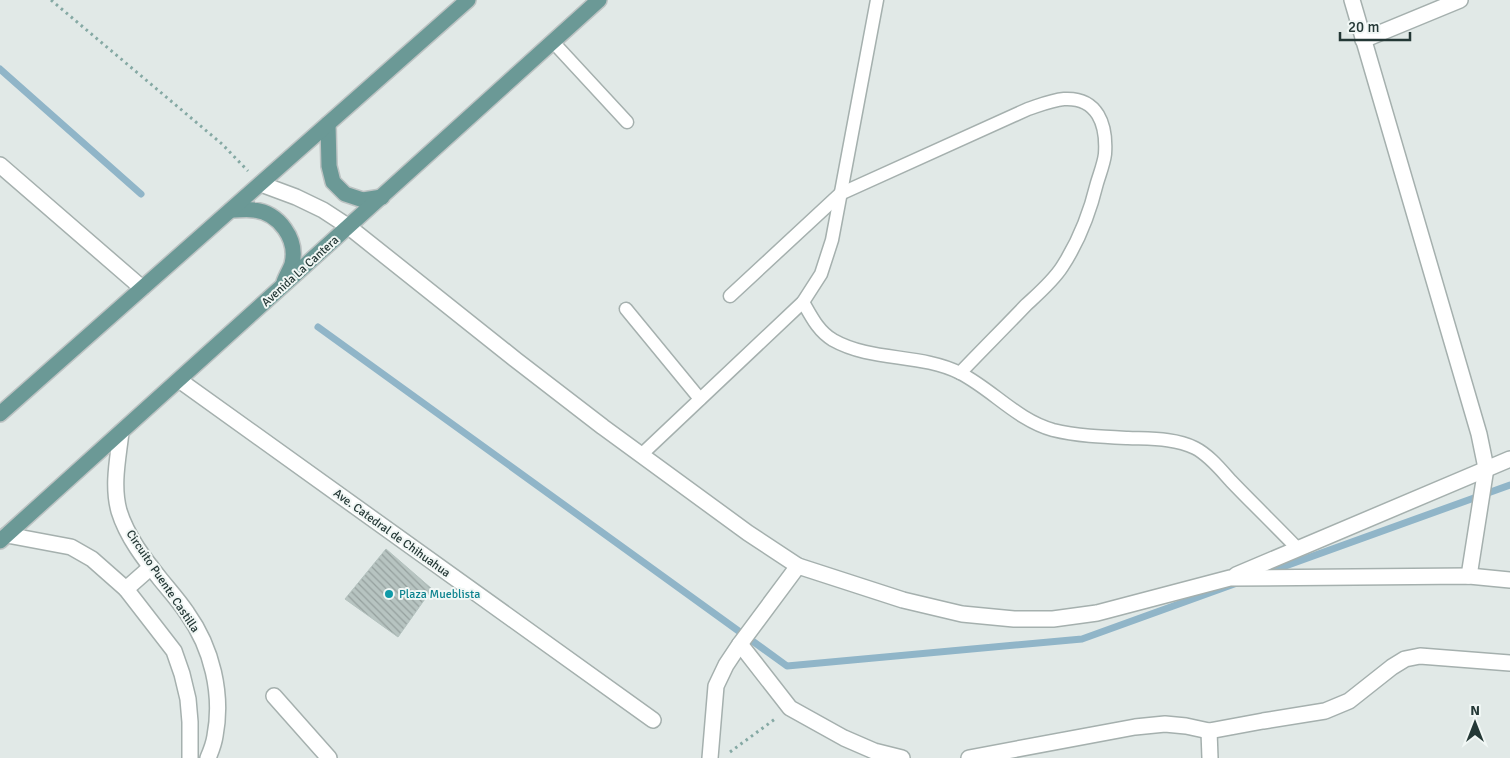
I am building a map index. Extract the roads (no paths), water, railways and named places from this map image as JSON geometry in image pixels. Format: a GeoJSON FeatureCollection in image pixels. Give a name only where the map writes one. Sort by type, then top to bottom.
{"type":"FeatureCollection","features":[{"type":"Feature","properties":{"kind":"main road"},"geometry":{"type":"LineString","coordinates":[[0,414],[468,0]]}},
{"type":"Feature","properties":{"kind":"main road","name":"Avenida La Cantera"},"geometry":{"type":"LineString","coordinates":[[2,537],[122,432],[599,0]]}},
{"type":"Feature","properties":{"kind":"main road"},"geometry":{"type":"LineString","coordinates":[[328,124],[329,166],[333,182],[345,194],[363,200],[383,196]]}},
{"type":"Feature","properties":{"kind":"main road"},"geometry":{"type":"LineString","coordinates":[[231,210],[255,210],[273,216],[284,227],[292,244],[292,263],[281,288]]}},
{"type":"Feature","properties":{"kind":"street"},"geometry":{"type":"LineString","coordinates":[[1352,0],[1479,434],[1486,468],[1469,576]]}},
{"type":"Feature","properties":{"kind":"street"},"geometry":{"type":"LineString","coordinates":[[1364,40],[1460,0]]}},
{"type":"Feature","properties":{"kind":"street"},"geometry":{"type":"LineString","coordinates":[[0,165],[142,288]]}},
{"type":"Feature","properties":{"kind":"street"},"geometry":{"type":"LineString","coordinates":[[261,184],[316,206],[349,227],[516,360],[641,455],[748,533],[798,566],[903,600],[962,614],[1014,619],[1053,619],[1097,613],[1230,578],[1510,459]]}},
{"type":"Feature","properties":{"kind":"street","name":"Ave. Catedral de Chihuahua"},"geometry":{"type":"LineString","coordinates":[[179,380],[653,720]]}},
{"type":"Feature","properties":{"kind":"street","name":"Circuito Puente Castilla"},"geometry":{"type":"LineString","coordinates":[[122,432],[115,477],[120,513],[131,537],[151,568],[188,613],[210,656],[216,683],[218,708],[215,736],[208,758]]}},
{"type":"Feature","properties":{"kind":"street"},"geometry":{"type":"LineString","coordinates":[[2,537],[70,548],[92,559],[126,589],[174,651],[188,699],[190,758]]}},
{"type":"Feature","properties":{"kind":"street"},"geometry":{"type":"LineString","coordinates":[[710,758],[716,686],[726,665],[740,644],[798,566]]}},
{"type":"Feature","properties":{"kind":"street"},"geometry":{"type":"LineString","coordinates":[[126,589],[151,568]]}},
{"type":"Feature","properties":{"kind":"street"},"geometry":{"type":"LineString","coordinates":[[1230,578],[1469,576],[1510,580]]}},
{"type":"Feature","properties":{"kind":"street"},"geometry":{"type":"LineString","coordinates":[[740,644],[790,708],[844,738],[874,751],[902,758]]}},
{"type":"Feature","properties":{"kind":"street"},"geometry":{"type":"LineString","coordinates":[[969,758],[1135,727],[1165,724],[1209,731],[1263,720],[1325,711],[1348,701],[1404,659],[1420,656],[1510,663]]}},
{"type":"Feature","properties":{"kind":"street"},"geometry":{"type":"LineString","coordinates":[[274,696],[325,756]]}},
{"type":"Feature","properties":{"kind":"street"},"geometry":{"type":"LineString","coordinates":[[1209,731],[1210,758]]}},
{"type":"Feature","properties":{"kind":"lane"},"geometry":{"type":"LineString","coordinates":[[641,455],[803,302],[821,274],[832,240],[877,0]]}},
{"type":"Feature","properties":{"kind":"lane"},"geometry":{"type":"LineString","coordinates":[[554,42],[627,122]]}},
{"type":"Feature","properties":{"kind":"lane"},"geometry":{"type":"LineString","coordinates":[[730,296],[840,194],[1046,102],[1064,99],[1078,100],[1089,105],[1100,116],[1105,137],[1104,155],[1094,195],[1079,237],[1062,268],[960,373]]}},
{"type":"Feature","properties":{"kind":"lane"},"geometry":{"type":"LineString","coordinates":[[803,302],[818,328],[849,348],[878,355],[904,357],[932,363],[960,373],[1036,424],[1054,430],[1108,437],[1165,440],[1182,443],[1197,449],[1298,549]]}},
{"type":"Feature","properties":{"kind":"lane"},"geometry":{"type":"LineString","coordinates":[[626,308],[700,399]]}},
{"type":"Feature","properties":{"kind":"waterway"},"geometry":{"type":"LineString","coordinates":[[0,69],[141,194]]}},
{"type":"Feature","properties":{"kind":"waterway"},"geometry":{"type":"LineString","coordinates":[[318,327],[787,666],[1082,639],[1237,583]]}},
{"type":"Feature","properties":{"kind":"waterway"},"geometry":{"type":"LineString","coordinates":[[1266,573],[1510,485]]}},
{"type":"Feature","properties":{"kind":"place","name":"Plaza Mueblista"},"geometry":{"type":"Point","coordinates":[389,594]}}]}
